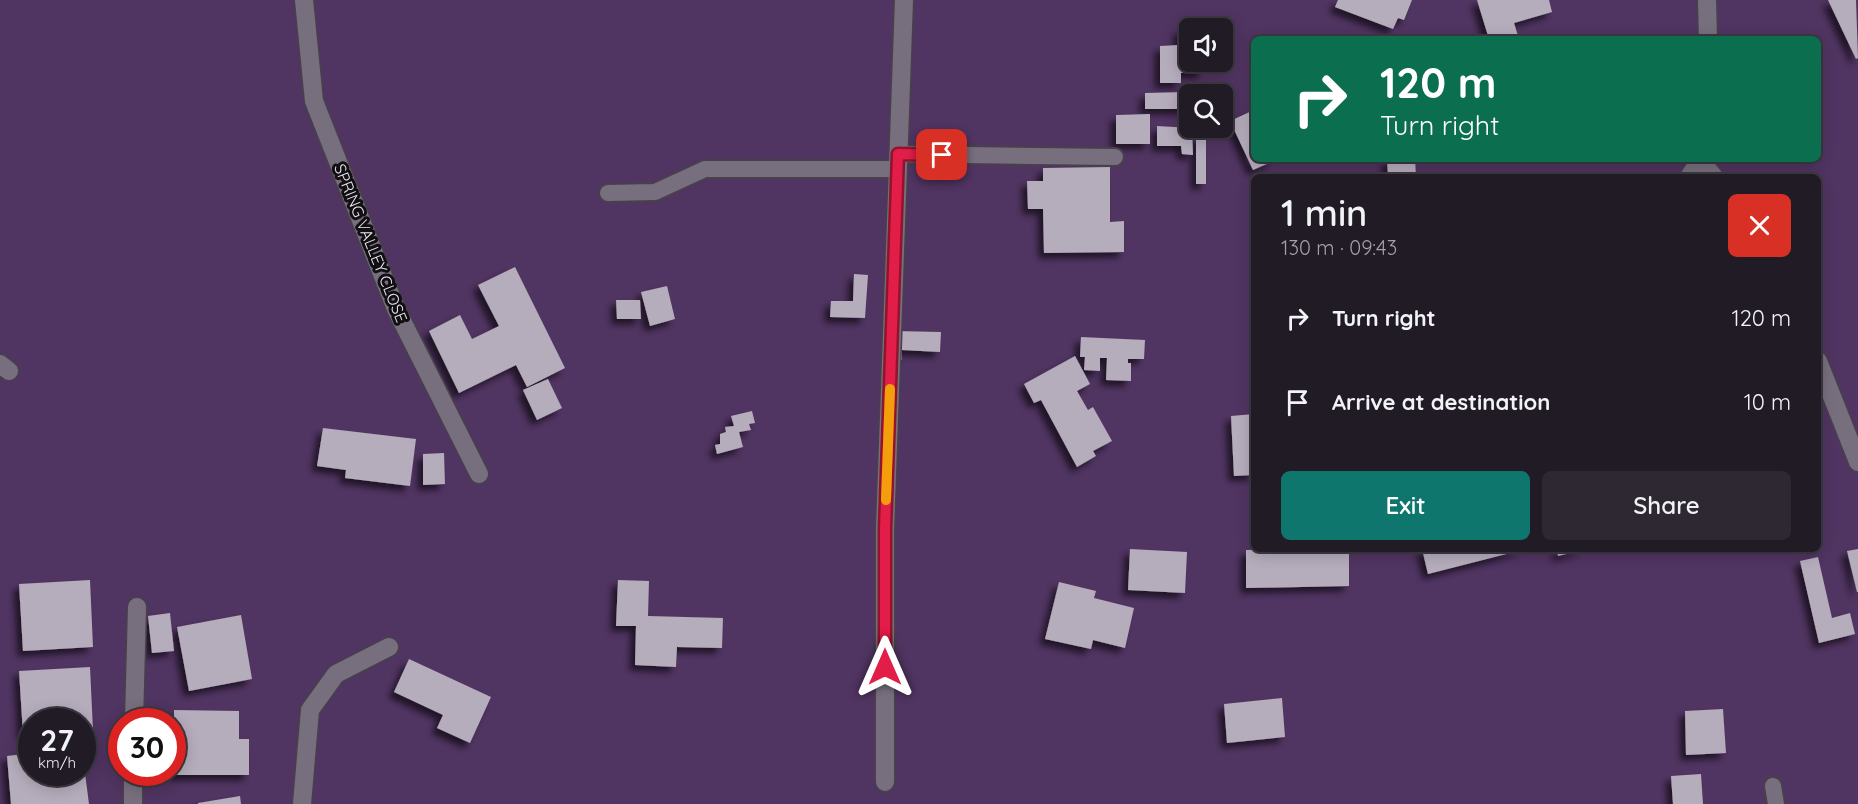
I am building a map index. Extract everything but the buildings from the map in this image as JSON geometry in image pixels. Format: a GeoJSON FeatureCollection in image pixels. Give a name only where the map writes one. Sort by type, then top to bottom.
{"type":"FeatureCollection","features":[{"type":"Feature","properties":{"kind":"street","name":"SPRING VALLEY CLOSE"},"geometry":{"type":"LineString","coordinates":[[304,0],[314,101],[396,309],[479,474]]}},
{"type":"Feature","properties":{"kind":"street"},"geometry":{"type":"LineString","coordinates":[[885,782],[885,529],[904,0]]}},
{"type":"Feature","properties":{"kind":"street"},"geometry":{"type":"LineString","coordinates":[[1707,0],[1708,36]]}},
{"type":"Feature","properties":{"kind":"street"},"geometry":{"type":"LineString","coordinates":[[1703,162],[1712,174]]}},
{"type":"Feature","properties":{"kind":"street"},"geometry":{"type":"LineString","coordinates":[[1821,378],[1824,395],[1858,462]]}},
{"type":"Feature","properties":{"kind":"street"},"geometry":{"type":"LineString","coordinates":[[134,708],[137,607]]}},
{"type":"Feature","properties":{"kind":"street"},"geometry":{"type":"LineString","coordinates":[[303,804],[310,710],[336,674],[389,647]]}},
{"type":"Feature","properties":{"kind":"street"},"geometry":{"type":"LineString","coordinates":[[133,786],[133,804]]}},
{"type":"Feature","properties":{"kind":"lane"},"geometry":{"type":"LineString","coordinates":[[608,193],[655,192],[705,170],[715,169],[1115,157]]}},
{"type":"Feature","properties":{"kind":"lane"},"geometry":{"type":"LineString","coordinates":[[1773,786],[1776,804]]}},
{"type":"Feature","properties":{"kind":"shaded area"},"geometry":{"type":"Polygon","coordinates":[[[0,0],[1858,0],[1858,804],[0,804],[0,0]]]}},
{"type":"Feature","properties":{"kind":"slow traffic"},"geometry":{"type":"LineString","coordinates":[[886,500],[890,389]]}},
{"type":"Feature","properties":{"kind":"route"},"geometry":{"type":"LineString","coordinates":[[885,667],[885,529],[898,154],[942,155]]}}]}
